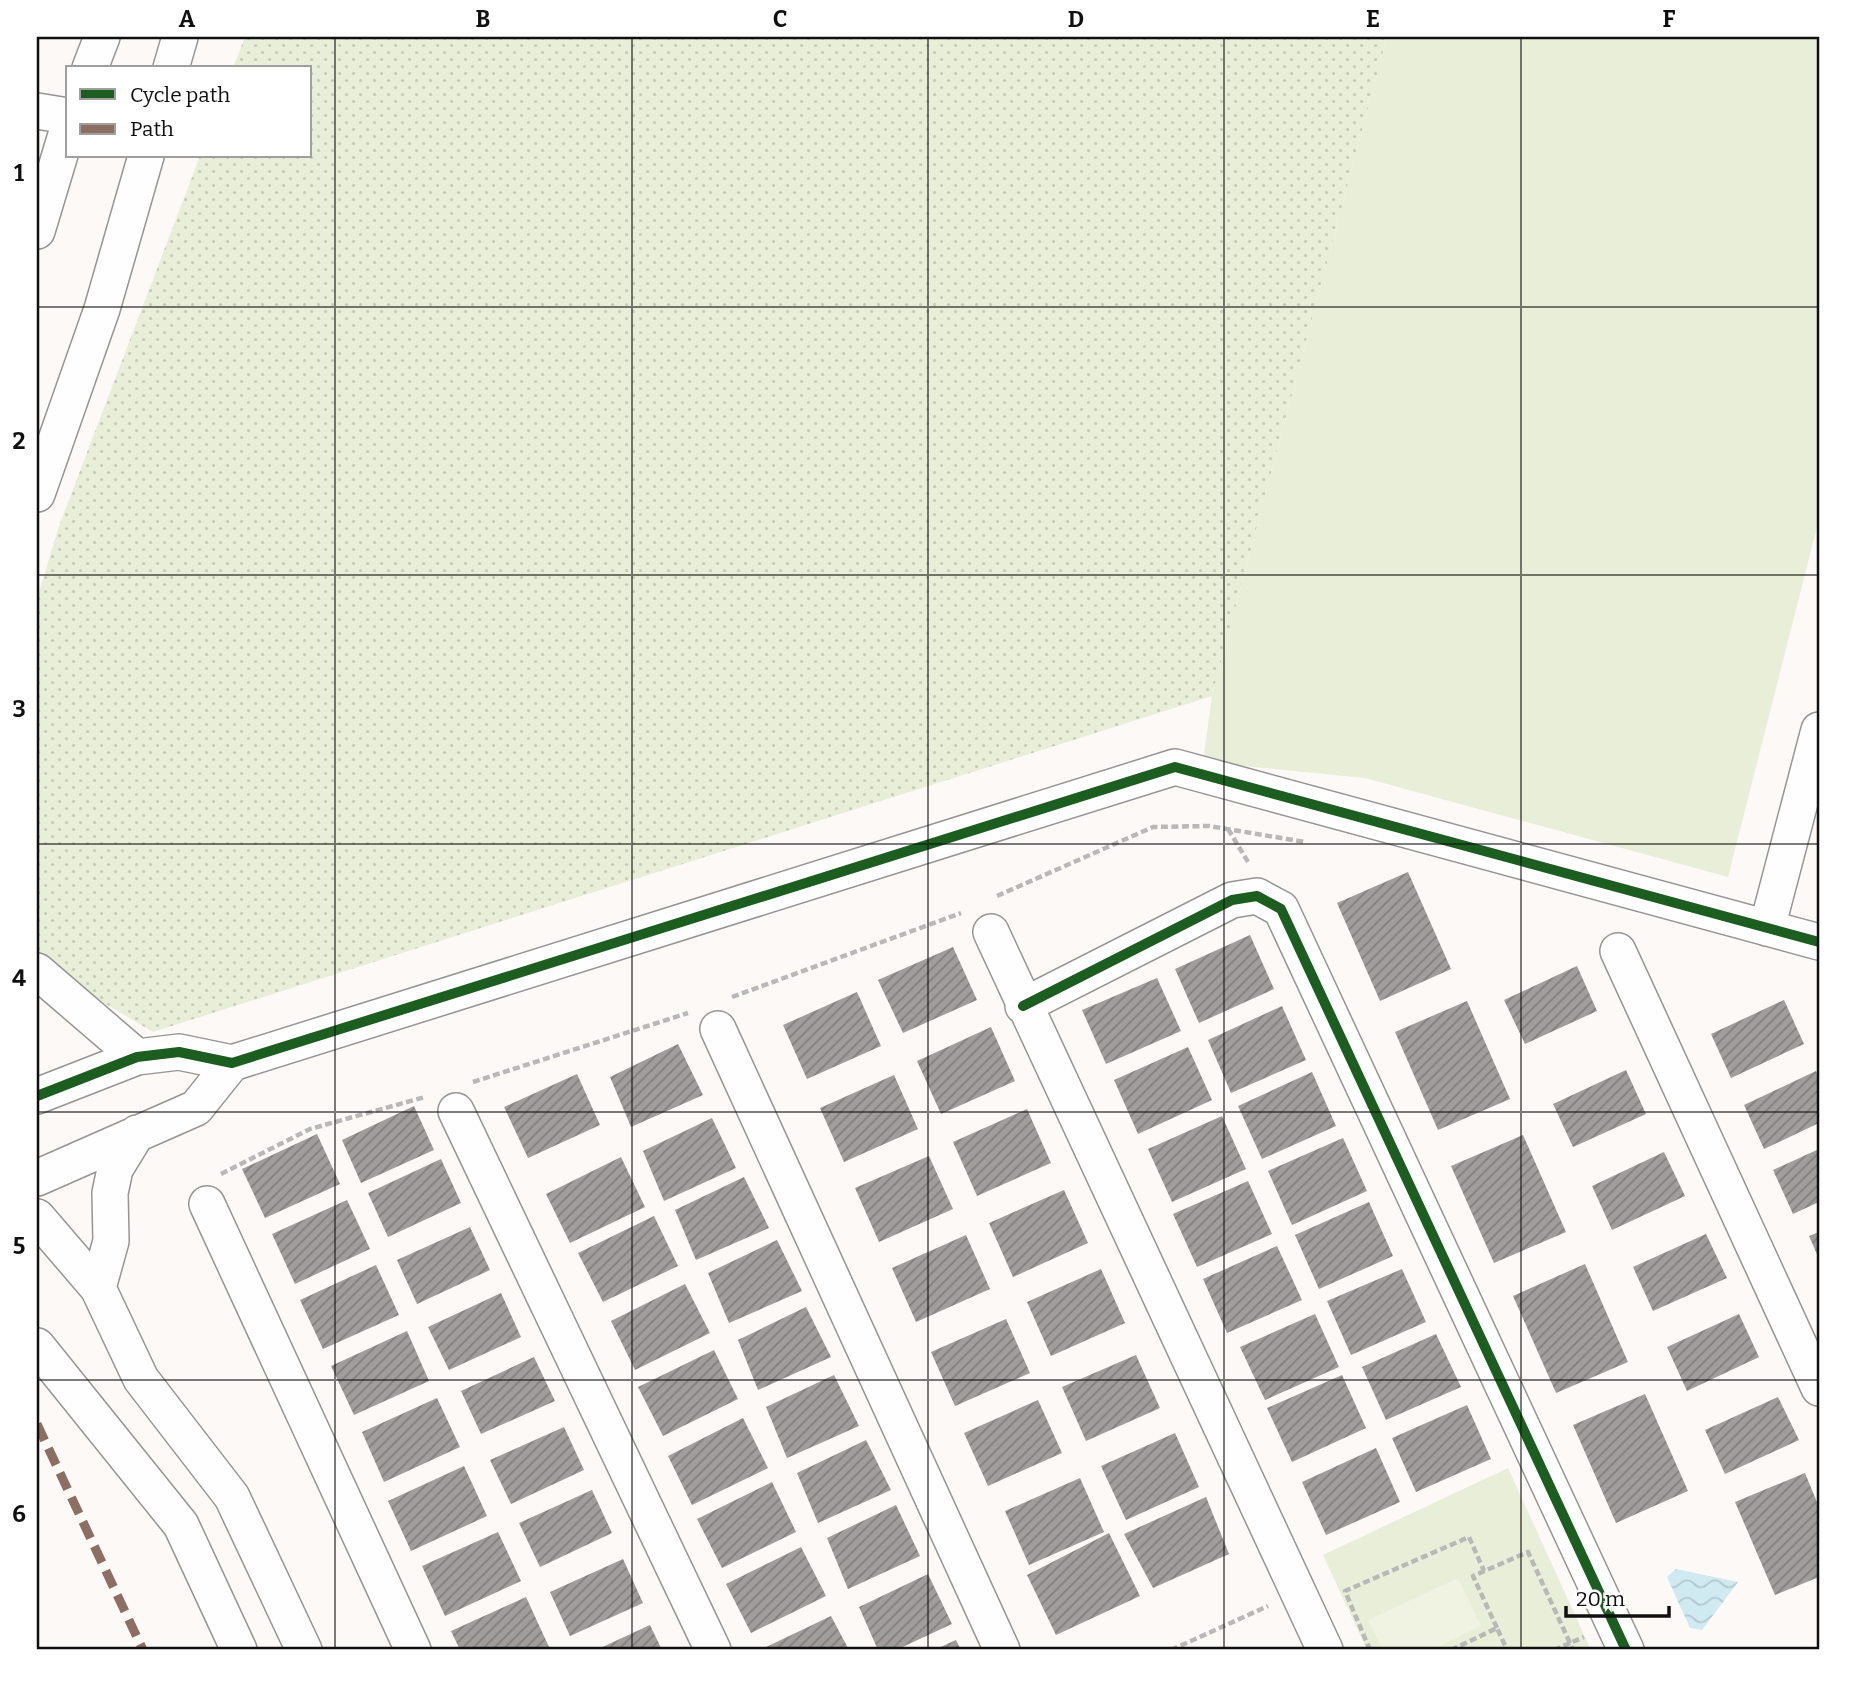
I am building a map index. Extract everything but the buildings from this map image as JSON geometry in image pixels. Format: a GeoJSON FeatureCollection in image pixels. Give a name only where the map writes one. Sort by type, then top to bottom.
{"type":"FeatureCollection","features":[{"type":"Feature","properties":{"kind":"street"},"geometry":{"type":"LineString","coordinates":[[91,66],[102,37]]}},
{"type":"Feature","properties":{"kind":"street"},"geometry":{"type":"LineString","coordinates":[[172,66],[180,37]]}},
{"type":"Feature","properties":{"kind":"street"},"geometry":{"type":"LineString","coordinates":[[37,111],[66,116]]}},
{"type":"Feature","properties":{"kind":"street"},"geometry":{"type":"LineString","coordinates":[[37,231],[66,135]]}},
{"type":"Feature","properties":{"kind":"street"},"geometry":{"type":"LineString","coordinates":[[37,494],[102,309],[145,158]]}},
{"type":"Feature","properties":{"kind":"street"},"geometry":{"type":"LineString","coordinates":[[1767,928],[1819,730]]}},
{"type":"Feature","properties":{"kind":"street"},"geometry":{"type":"LineString","coordinates":[[37,1096],[137,1057],[178,1052],[232,1063],[1175,767],[1819,942]]}},
{"type":"Feature","properties":{"kind":"street"},"geometry":{"type":"LineString","coordinates":[[1023,1006],[1232,900],[1257,896],[1281,909],[1626,1650]]}},
{"type":"Feature","properties":{"kind":"street"},"geometry":{"type":"LineString","coordinates":[[991,932],[1023,1006],[1325,1650]]}},
{"type":"Feature","properties":{"kind":"street"},"geometry":{"type":"LineString","coordinates":[[1618,951],[1819,1388]]}},
{"type":"Feature","properties":{"kind":"street"},"geometry":{"type":"LineString","coordinates":[[37,971],[137,1057]]}},
{"type":"Feature","properties":{"kind":"street"},"geometry":{"type":"LineString","coordinates":[[718,1029],[1002,1650]]}},
{"type":"Feature","properties":{"kind":"street"},"geometry":{"type":"LineString","coordinates":[[37,1178],[196,1108],[232,1063]]}},
{"type":"Feature","properties":{"kind":"street"},"geometry":{"type":"LineString","coordinates":[[456,1111],[713,1650]]}},
{"type":"Feature","properties":{"kind":"street"},"geometry":{"type":"LineString","coordinates":[[98,1288],[111,1241],[110,1193],[115,1169],[137,1133]]}},
{"type":"Feature","properties":{"kind":"street"},"geometry":{"type":"LineString","coordinates":[[207,1204],[413,1650]]}},
{"type":"Feature","properties":{"kind":"street"},"geometry":{"type":"LineString","coordinates":[[37,1217],[98,1288],[141,1379],[232,1497],[304,1650]]}},
{"type":"Feature","properties":{"kind":"street"},"geometry":{"type":"LineString","coordinates":[[37,1346],[51,1378],[181,1525],[239,1650]]}},
{"type":"Feature","properties":{"kind":"path"},"geometry":{"type":"LineString","coordinates":[[1370,1650],[1345,1591],[1469,1537],[1484,1571]]}},
{"type":"Feature","properties":{"kind":"path"},"geometry":{"type":"LineString","coordinates":[[1507,1650],[1473,1576],[1528,1552],[1573,1650]]}},
{"type":"Feature","properties":{"kind":"path"},"geometry":{"type":"LineString","coordinates":[[1171,1650],[1298,1592]]}},
{"type":"Feature","properties":{"kind":"path"},"geometry":{"type":"LineString","coordinates":[[1451,1650],[1497,1629]]}},
{"type":"Feature","properties":{"kind":"path"},"geometry":{"type":"LineString","coordinates":[[1554,1650],[1570,1643]]}},
{"type":"Feature","properties":{"kind":"green space"},"geometry":{"type":"Polygon","coordinates":[[[245,37],[1387,37],[1212,696],[153,1032],[69,982],[37,951],[37,599],[59,526],[199,158],[312,158],[312,66],[234,66],[245,37]]]}},
{"type":"Feature","properties":{"kind":"green space"},"geometry":{"type":"Polygon","coordinates":[[[1387,37],[1819,37],[1819,519],[1728,877],[1365,778],[1203,762],[1212,696],[1387,37]]]}},
{"type":"Feature","properties":{"kind":"green space"},"geometry":{"type":"Polygon","coordinates":[[[1508,1468],[1591,1650],[1367,1650],[1323,1555],[1508,1468]]]}},
{"type":"Feature","properties":{"kind":"green space"},"geometry":{"type":"Polygon","coordinates":[[[1458,1578],[1481,1626],[1431,1650],[1383,1650],[1368,1620],[1458,1578]]]}},
{"type":"Feature","properties":{"kind":"water"},"geometry":{"type":"Polygon","coordinates":[[[1676,1569],[1738,1582],[1702,1630],[1690,1628],[1667,1577],[1676,1569]]]}},
{"type":"Feature","properties":{"kind":"marked path"},"geometry":{"type":"LineString","coordinates":[[37,1424],[143,1650]]}},
{"type":"Feature","properties":{"kind":"cycle path"},"geometry":{"type":"LineString","coordinates":[[37,1096],[137,1057],[179,1052],[232,1063],[1175,767],[1819,942]]}},
{"type":"Feature","properties":{"kind":"cycle path"},"geometry":{"type":"LineString","coordinates":[[1023,1006],[1232,900],[1257,896],[1281,909],[1626,1650]]}}]}
